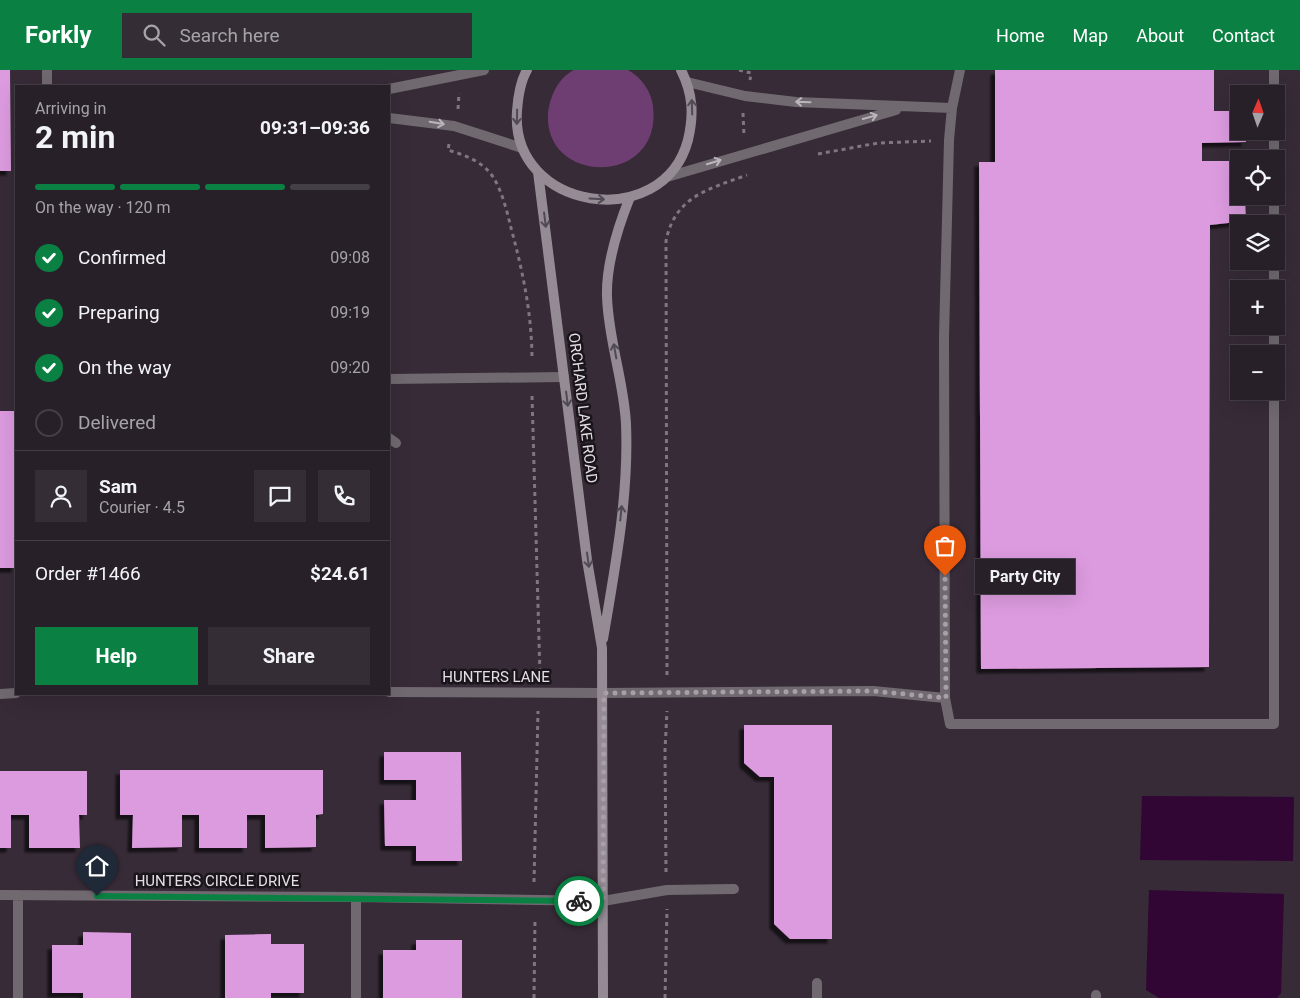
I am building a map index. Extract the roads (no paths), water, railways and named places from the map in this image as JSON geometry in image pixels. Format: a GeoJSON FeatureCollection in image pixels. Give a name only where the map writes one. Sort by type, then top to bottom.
{"type":"FeatureCollection","features":[{"type":"Feature","properties":{"kind":"main road"},"geometry":{"type":"LineString","coordinates":[[527,70],[518,103],[516,122],[522,148],[529,162],[538,172],[561,189],[576,196],[592,199],[630,197],[653,187],[667,177],[681,159],[692,122],[692,101],[687,82],[681,70]]}},
{"type":"Feature","properties":{"kind":"main road","name":"ORCHARD LAKE ROAD"},"geometry":{"type":"LineString","coordinates":[[538,172],[587,560],[602,648],[604,693],[603,998]]}},
{"type":"Feature","properties":{"kind":"main road","name":"ORCHARD LAKE ROAD"},"geometry":{"type":"LineString","coordinates":[[602,648],[616,561],[625,461],[626,423],[606,295],[616,236],[630,197]]}},
{"type":"Feature","properties":{"kind":"street"},"geometry":{"type":"LineString","coordinates":[[47,70],[47,85]]}},
{"type":"Feature","properties":{"kind":"street"},"geometry":{"type":"LineString","coordinates":[[390,89],[484,70]]}},
{"type":"Feature","properties":{"kind":"street"},"geometry":{"type":"LineString","coordinates":[[960,70],[952,108],[949,140],[944,337],[946,698],[950,724],[1274,724],[1274,400]]}},
{"type":"Feature","properties":{"kind":"street"},"geometry":{"type":"LineString","coordinates":[[1274,70],[1274,85]]}},
{"type":"Feature","properties":{"kind":"street"},"geometry":{"type":"LineString","coordinates":[[687,82],[745,96],[796,102],[904,108],[952,108]]}},
{"type":"Feature","properties":{"kind":"street"},"geometry":{"type":"LineString","coordinates":[[667,177],[749,151],[904,108]]}},
{"type":"Feature","properties":{"kind":"street"},"geometry":{"type":"LineString","coordinates":[[390,118],[454,126],[522,148]]}},
{"type":"Feature","properties":{"kind":"street"},"geometry":{"type":"LineString","coordinates":[[390,379],[564,377]]}},
{"type":"Feature","properties":{"kind":"street","name":"HUNTERS LANE"},"geometry":{"type":"LineString","coordinates":[[390,692],[539,691],[667,693],[873,691],[946,698]]}},
{"type":"Feature","properties":{"kind":"street"},"geometry":{"type":"LineString","coordinates":[[0,694],[15,694]]}},
{"type":"Feature","properties":{"kind":"street","name":"HUNTERS CIRCLE DRIVE"},"geometry":{"type":"LineString","coordinates":[[0,895],[356,897],[603,901],[667,890],[734,889]]}},
{"type":"Feature","properties":{"kind":"street"},"geometry":{"type":"LineString","coordinates":[[18,895],[18,998]]}},
{"type":"Feature","properties":{"kind":"street"},"geometry":{"type":"LineString","coordinates":[[356,897],[356,998]]}},
{"type":"Feature","properties":{"kind":"street"},"geometry":{"type":"LineString","coordinates":[[817,983],[817,998]]}},
{"type":"Feature","properties":{"kind":"place","name":"Party City"},"geometry":{"type":"Point","coordinates":[945,576]}}]}
